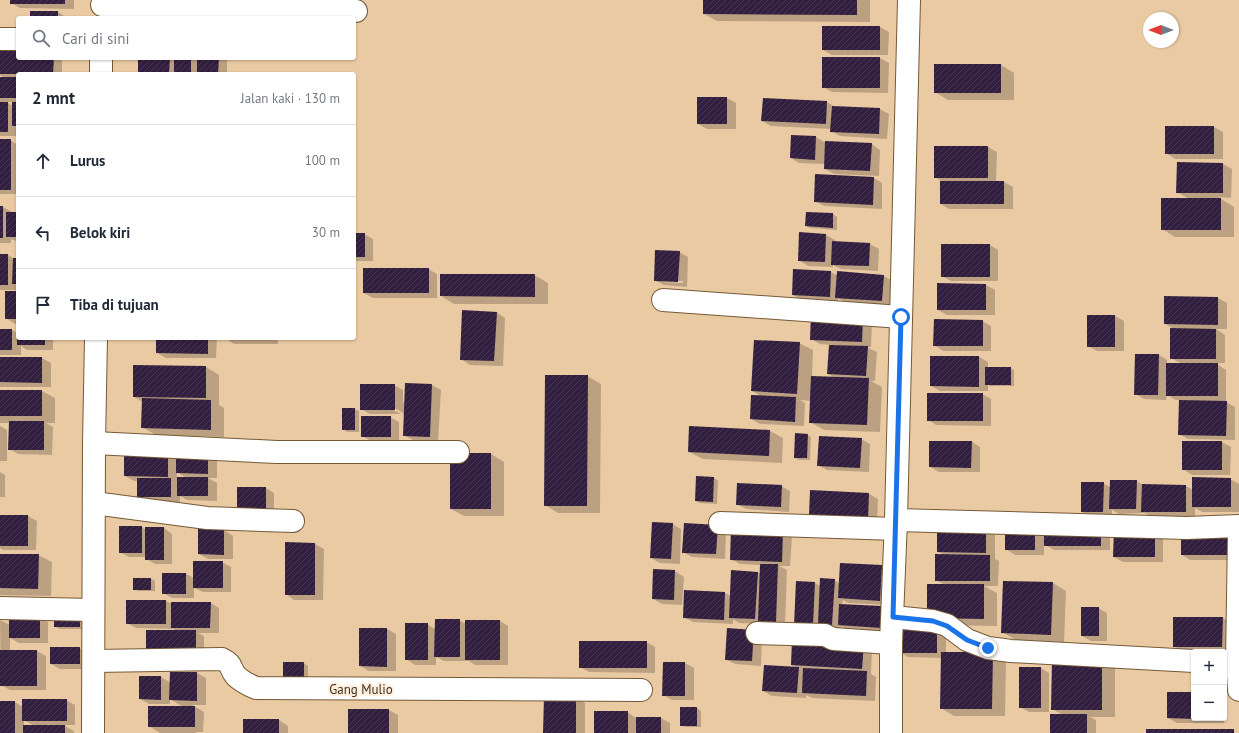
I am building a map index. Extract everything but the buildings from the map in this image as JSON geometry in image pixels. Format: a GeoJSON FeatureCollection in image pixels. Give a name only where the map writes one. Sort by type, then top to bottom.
{"type":"FeatureCollection","features":[{"type":"Feature","properties":{"kind":"street"},"geometry":{"type":"LineString","coordinates":[[891,733],[891,643],[896,525],[909,0]]}},
{"type":"Feature","properties":{"kind":"street"},"geometry":{"type":"LineString","coordinates":[[102,8],[356,11]]}},
{"type":"Feature","properties":{"kind":"street"},"geometry":{"type":"LineString","coordinates":[[0,40],[16,39]]}},
{"type":"Feature","properties":{"kind":"street"},"geometry":{"type":"LineString","coordinates":[[101,60],[101,72]]}},
{"type":"Feature","properties":{"kind":"street"},"geometry":{"type":"LineString","coordinates":[[663,300],[901,317]]}},
{"type":"Feature","properties":{"kind":"street"},"geometry":{"type":"LineString","coordinates":[[92,733],[94,661],[94,443],[96,340]]}},
{"type":"Feature","properties":{"kind":"street"},"geometry":{"type":"LineString","coordinates":[[94,443],[277,452],[458,452]]}},
{"type":"Feature","properties":{"kind":"street"},"geometry":{"type":"LineString","coordinates":[[94,503],[207,518],[293,521]]}},
{"type":"Feature","properties":{"kind":"street"},"geometry":{"type":"LineString","coordinates":[[720,523],[1187,528],[1239,526]]}},
{"type":"Feature","properties":{"kind":"street"},"geometry":{"type":"LineString","coordinates":[[1239,534],[1231,662],[1239,690]]}},
{"type":"Feature","properties":{"kind":"street"},"geometry":{"type":"LineString","coordinates":[[0,608],[94,610]]}},
{"type":"Feature","properties":{"kind":"street"},"geometry":{"type":"LineString","coordinates":[[893,617],[933,621],[947,626],[967,640],[988,648],[1026,652],[1191,661]]}},
{"type":"Feature","properties":{"kind":"street"},"geometry":{"type":"LineString","coordinates":[[757,633],[820,635],[833,639],[891,643]]}},
{"type":"Feature","properties":{"kind":"street","name":"Gang Mulio"},"geometry":{"type":"LineString","coordinates":[[94,661],[222,659],[230,663],[235,675],[242,682],[256,688],[641,690]]}},
{"type":"Feature","properties":{"kind":"route"},"geometry":{"type":"LineString","coordinates":[[901,317],[893,617],[933,621],[947,626],[967,640],[988,648]]}}]}
